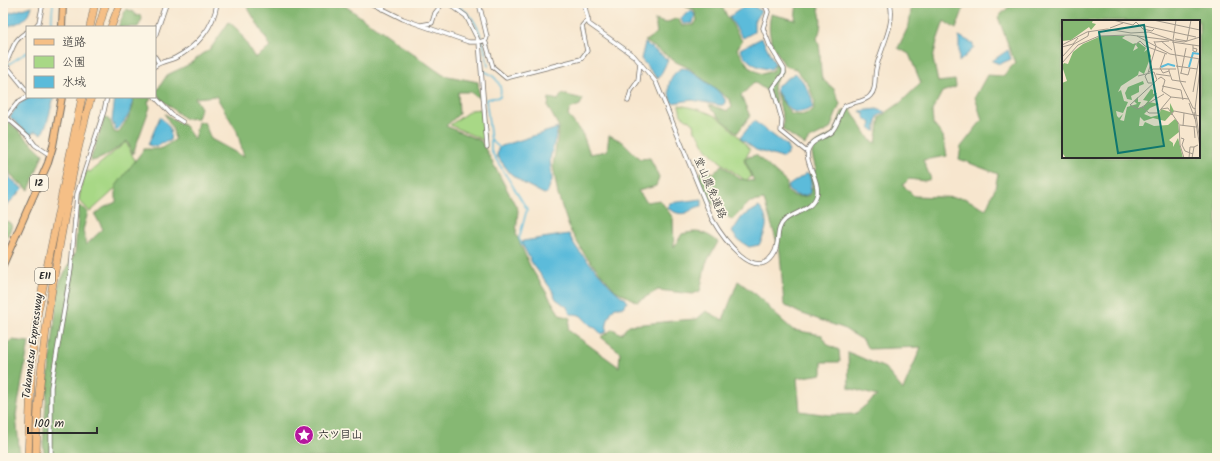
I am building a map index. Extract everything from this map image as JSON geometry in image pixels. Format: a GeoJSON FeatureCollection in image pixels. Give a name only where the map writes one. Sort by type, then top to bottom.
{"type":"FeatureCollection","features":[{"type":"Feature","properties":{"kind":"highway"},"geometry":{"type":"LineString","coordinates":[[90,26],[96,3]]}},
{"type":"Feature","properties":{"kind":"highway"},"geometry":{"type":"LineString","coordinates":[[100,26],[106,3]]}},
{"type":"Feature","properties":{"kind":"highway"},"geometry":{"type":"LineString","coordinates":[[110,26],[118,3]]}},
{"type":"Feature","properties":{"kind":"highway"},"geometry":{"type":"LineString","coordinates":[[61,192],[77,98]]}},
{"type":"Feature","properties":{"kind":"highway","name":"Takamatsu Expressway"},"geometry":{"type":"LineString","coordinates":[[28,458],[32,357],[38,311],[61,192],[82,98]]}},
{"type":"Feature","properties":{"kind":"highway","name":"Takamatsu Expressway"},"geometry":{"type":"LineString","coordinates":[[36,458],[36,410],[47,315],[76,156],[91,98]]}},
{"type":"Feature","properties":{"kind":"main road"},"geometry":{"type":"LineString","coordinates":[[62,26],[64,3]]}},
{"type":"Feature","properties":{"kind":"main road","name":"12"},"geometry":{"type":"LineString","coordinates":[[3,265],[50,155],[62,98]]}},
{"type":"Feature","properties":{"kind":"street"},"geometry":{"type":"LineString","coordinates":[[36,26],[39,22],[43,3]]}},
{"type":"Feature","properties":{"kind":"street"},"geometry":{"type":"LineString","coordinates":[[156,32],[166,3]]}},
{"type":"Feature","properties":{"kind":"street"},"geometry":{"type":"LineString","coordinates":[[156,65],[175,58],[201,38],[215,16],[217,3]]}},
{"type":"Feature","properties":{"kind":"street"},"geometry":{"type":"LineString","coordinates":[[371,3],[421,25],[469,42],[482,41],[487,37],[479,3]]}},
{"type":"Feature","properties":{"kind":"street"},"geometry":{"type":"LineString","coordinates":[[382,9],[386,3]]}},
{"type":"Feature","properties":{"kind":"street"},"geometry":{"type":"LineString","coordinates":[[421,25],[432,23],[436,13],[443,3]]}},
{"type":"Feature","properties":{"kind":"street"},"geometry":{"type":"LineString","coordinates":[[448,3],[466,16],[482,41],[492,67],[506,78],[581,59],[587,51],[582,26],[588,19],[584,3]]}},
{"type":"Feature","properties":{"kind":"street"},"geometry":{"type":"LineString","coordinates":[[759,3],[766,7],[768,12],[763,23],[767,38],[784,69],[784,73],[773,88],[782,120],[781,131],[807,152],[812,143],[832,132],[845,106],[868,98],[871,95],[874,88],[875,70],[890,20],[890,3]]}},
{"type":"Feature","properties":{"kind":"street","name":"堂山農免道路"},"geometry":{"type":"LineString","coordinates":[[588,19],[589,24],[625,48],[640,62],[661,92],[712,219],[730,244],[742,257],[748,261],[763,262],[772,255],[776,249],[778,231],[781,225],[792,216],[808,208],[816,198],[816,181],[807,152]]}},
{"type":"Feature","properties":{"kind":"street"},"geometry":{"type":"LineString","coordinates":[[26,33],[14,42],[4,64],[26,90]]}},
{"type":"Feature","properties":{"kind":"street"},"geometry":{"type":"LineString","coordinates":[[482,41],[487,147]]}},
{"type":"Feature","properties":{"kind":"street"},"geometry":{"type":"LineString","coordinates":[[156,58],[159,63]]}},
{"type":"Feature","properties":{"kind":"street"},"geometry":{"type":"LineString","coordinates":[[628,101],[631,91],[638,81],[640,62]]}},
{"type":"Feature","properties":{"kind":"street"},"geometry":{"type":"LineString","coordinates":[[26,98],[18,102],[5,117],[29,137],[35,145],[50,155]]}},
{"type":"Feature","properties":{"kind":"street"},"geometry":{"type":"LineString","coordinates":[[51,458],[52,387],[70,275],[77,194],[107,98]]}},
{"type":"Feature","properties":{"kind":"street"},"geometry":{"type":"LineString","coordinates":[[156,98],[172,115],[183,122]]}},
{"type":"Feature","properties":{"kind":"green space"},"geometry":{"type":"Polygon","coordinates":[[[245,3],[341,3],[443,75],[478,82],[479,98],[470,92],[458,92],[459,114],[446,126],[481,141],[518,210],[516,234],[530,266],[560,315],[570,318],[568,330],[619,367],[620,352],[601,337],[613,329],[621,334],[629,325],[697,319],[706,311],[723,320],[738,281],[758,296],[793,330],[822,335],[828,345],[839,350],[840,362],[822,362],[822,374],[797,378],[800,411],[829,415],[855,414],[877,396],[849,388],[848,352],[885,368],[903,390],[921,347],[868,349],[863,340],[843,328],[800,313],[784,305],[780,252],[764,200],[750,202],[732,220],[710,202],[699,178],[702,170],[714,173],[722,165],[740,179],[754,181],[744,158],[756,155],[787,183],[786,190],[791,195],[803,197],[810,195],[813,185],[810,173],[816,170],[812,154],[813,145],[834,133],[842,112],[850,108],[870,140],[876,143],[880,117],[900,103],[921,83],[909,54],[898,48],[909,25],[912,3],[962,3],[963,10],[956,29],[944,21],[933,59],[938,82],[955,80],[956,87],[942,92],[932,111],[933,124],[943,136],[947,156],[923,160],[931,179],[924,181],[909,179],[903,185],[914,196],[964,198],[986,209],[995,188],[998,174],[959,159],[961,147],[982,120],[975,97],[987,75],[1003,76],[1015,63],[998,17],[1013,3],[1217,3],[1217,458],[45,458],[43,445],[47,389],[59,284],[75,253],[79,205],[88,212],[83,230],[86,245],[103,229],[95,215],[103,208],[116,202],[116,186],[144,149],[160,149],[175,140],[173,130],[165,114],[185,126],[194,139],[198,122],[204,122],[211,139],[244,157],[237,131],[216,96],[195,98],[201,108],[197,118],[185,119],[161,99],[156,92],[167,75],[188,65],[211,48],[229,22],[239,31],[255,58],[271,47],[245,3]]]}},
{"type":"Feature","properties":{"kind":"green space"},"geometry":{"type":"Polygon","coordinates":[[[687,3],[720,4],[742,41],[737,49],[750,68],[762,74],[772,71],[777,62],[782,71],[773,86],[777,109],[767,91],[754,82],[741,96],[750,116],[737,133],[714,112],[709,105],[728,111],[732,106],[730,100],[689,68],[676,62],[645,41],[657,33],[655,20],[665,23],[678,18],[682,26],[694,25],[697,20],[694,9],[686,7],[687,3]]]}},
{"type":"Feature","properties":{"kind":"green space"},"geometry":{"type":"Polygon","coordinates":[[[797,3],[817,3],[821,20],[817,38],[822,79],[834,89],[840,104],[830,129],[808,140],[805,145],[783,130],[783,118],[776,92],[791,114],[802,115],[813,111],[815,102],[808,84],[796,69],[785,66],[774,47],[769,29],[771,14],[795,20],[797,3]]]}},
{"type":"Feature","properties":{"kind":"green space"},"geometry":{"type":"Polygon","coordinates":[[[126,9],[134,12],[136,16],[141,15],[142,19],[138,26],[118,26],[126,9]]]}},
{"type":"Feature","properties":{"kind":"green space"},"geometry":{"type":"Polygon","coordinates":[[[562,94],[583,99],[580,105],[570,109],[568,115],[583,135],[590,154],[607,151],[609,135],[623,142],[640,159],[650,158],[659,177],[656,186],[638,191],[647,202],[660,200],[673,218],[674,247],[682,234],[693,232],[706,234],[718,242],[706,263],[700,291],[693,294],[658,290],[637,302],[615,290],[585,255],[570,230],[558,195],[553,166],[559,127],[548,107],[549,98],[558,100],[562,94]]]}},
{"type":"Feature","properties":{"kind":"green space"},"geometry":{"type":"Polygon","coordinates":[[[133,98],[151,98],[148,102],[150,107],[133,154],[127,141],[100,159],[90,161],[105,116],[110,121],[114,132],[118,133],[127,120],[134,102],[133,98]]]}},
{"type":"Feature","properties":{"kind":"green space"},"geometry":{"type":"Polygon","coordinates":[[[679,105],[703,111],[727,124],[750,150],[744,161],[752,176],[746,181],[714,156],[705,146],[699,134],[695,131],[694,124],[681,115],[679,105]]]}},
{"type":"Feature","properties":{"kind":"green space"},"geometry":{"type":"Polygon","coordinates":[[[481,109],[485,141],[450,125],[471,110],[481,109]]]}},
{"type":"Feature","properties":{"kind":"green space"},"geometry":{"type":"Polygon","coordinates":[[[8,121],[43,154],[29,190],[12,177],[8,168],[3,168],[3,130],[8,121]]]}},
{"type":"Feature","properties":{"kind":"green space"},"geometry":{"type":"Polygon","coordinates":[[[126,142],[136,163],[111,193],[90,212],[79,200],[81,186],[86,171],[90,172],[126,142]]]}},
{"type":"Feature","properties":{"kind":"green space"},"geometry":{"type":"Polygon","coordinates":[[[3,221],[9,222],[12,226],[3,247],[3,221]]]}},
{"type":"Feature","properties":{"kind":"green space"},"geometry":{"type":"Polygon","coordinates":[[[12,340],[29,342],[16,415],[20,458],[3,458],[3,346],[12,340]]]}},
{"type":"Feature","properties":{"kind":"water"},"geometry":{"type":"Polygon","coordinates":[[[749,3],[761,11],[754,21],[754,32],[743,38],[729,17],[749,3]]]}},
{"type":"Feature","properties":{"kind":"water"},"geometry":{"type":"Polygon","coordinates":[[[32,6],[28,15],[21,21],[13,25],[3,27],[3,15],[32,6]]]}},
{"type":"Feature","properties":{"kind":"water"},"geometry":{"type":"Polygon","coordinates":[[[692,10],[695,16],[693,23],[683,24],[681,18],[692,10]]]}},
{"type":"Feature","properties":{"kind":"water"},"geometry":{"type":"Polygon","coordinates":[[[959,36],[972,43],[974,48],[959,62],[959,36]]]}},
{"type":"Feature","properties":{"kind":"water"},"geometry":{"type":"Polygon","coordinates":[[[762,38],[775,64],[771,69],[761,68],[752,64],[740,49],[762,38]]]}},
{"type":"Feature","properties":{"kind":"water"},"geometry":{"type":"Polygon","coordinates":[[[645,43],[668,60],[659,78],[656,77],[641,59],[645,43]]]}},
{"type":"Feature","properties":{"kind":"water"},"geometry":{"type":"Polygon","coordinates":[[[1008,50],[1011,59],[1000,64],[992,61],[1008,50]]]}},
{"type":"Feature","properties":{"kind":"water"},"geometry":{"type":"Polygon","coordinates":[[[682,68],[688,69],[717,90],[725,99],[725,103],[723,105],[719,105],[692,100],[672,103],[669,93],[671,78],[682,68]]]}},
{"type":"Feature","properties":{"kind":"water"},"geometry":{"type":"Polygon","coordinates":[[[795,73],[808,89],[812,100],[812,108],[805,111],[799,112],[790,109],[786,106],[776,90],[777,86],[795,73]]]}},
{"type":"Feature","properties":{"kind":"water"},"geometry":{"type":"Polygon","coordinates":[[[29,98],[54,98],[47,123],[42,134],[35,131],[29,135],[10,117],[19,103],[29,98]]]}},
{"type":"Feature","properties":{"kind":"water"},"geometry":{"type":"Polygon","coordinates":[[[115,98],[132,98],[132,107],[128,116],[116,131],[112,121],[115,98]]]}},
{"type":"Feature","properties":{"kind":"water"},"geometry":{"type":"Polygon","coordinates":[[[877,109],[885,112],[878,116],[875,132],[870,127],[871,123],[864,117],[864,112],[862,114],[860,111],[877,109]]]}},
{"type":"Feature","properties":{"kind":"water"},"geometry":{"type":"Polygon","coordinates":[[[160,117],[166,122],[169,128],[171,133],[170,141],[161,143],[157,147],[148,145],[160,117]]]}},
{"type":"Feature","properties":{"kind":"water"},"geometry":{"type":"Polygon","coordinates":[[[754,121],[786,145],[789,152],[782,158],[756,150],[740,138],[754,121]]]}},
{"type":"Feature","properties":{"kind":"water"},"geometry":{"type":"Polygon","coordinates":[[[558,128],[550,159],[552,180],[547,193],[544,194],[523,183],[510,173],[497,156],[498,149],[502,146],[558,128]]]}},
{"type":"Feature","properties":{"kind":"water"},"geometry":{"type":"Polygon","coordinates":[[[8,172],[10,178],[23,189],[3,209],[3,179],[8,172]]]}},
{"type":"Feature","properties":{"kind":"water"},"geometry":{"type":"Polygon","coordinates":[[[807,173],[809,174],[811,183],[810,193],[799,196],[788,190],[788,186],[807,173]]]}},
{"type":"Feature","properties":{"kind":"water"},"geometry":{"type":"Polygon","coordinates":[[[702,199],[702,206],[684,213],[675,212],[669,209],[668,206],[670,203],[702,199]]]}},
{"type":"Feature","properties":{"kind":"water"},"geometry":{"type":"Polygon","coordinates":[[[759,207],[765,216],[766,221],[764,235],[759,245],[749,247],[738,240],[732,232],[742,217],[759,207]]]}},
{"type":"Feature","properties":{"kind":"water"},"geometry":{"type":"Polygon","coordinates":[[[569,234],[582,254],[610,286],[626,299],[627,302],[623,307],[615,307],[608,319],[606,332],[601,334],[582,316],[570,314],[567,307],[556,299],[552,290],[532,263],[522,244],[523,241],[569,234]]]}},
{"type":"Feature","properties":{"kind":"waterway"},"geometry":{"type":"LineString","coordinates":[[51,26],[53,3]]}},
{"type":"Feature","properties":{"kind":"waterway"},"geometry":{"type":"LineString","coordinates":[[452,3],[466,12],[474,21],[482,40],[488,66]]}},
{"type":"Feature","properties":{"kind":"waterway"},"geometry":{"type":"LineString","coordinates":[[9,64],[26,53]]}},
{"type":"Feature","properties":{"kind":"waterway"},"geometry":{"type":"LineString","coordinates":[[3,70],[6,67]]}},
{"type":"Feature","properties":{"kind":"waterway"},"geometry":{"type":"LineString","coordinates":[[483,71],[491,75],[497,81],[501,92],[500,97],[486,99],[491,151],[527,209],[519,239],[522,244]]}},
{"type":"Feature","properties":{"kind":"waterway"},"geometry":{"type":"LineString","coordinates":[[492,141],[500,148]]}},
{"type":"Feature","properties":{"kind":"place","name":"六ツ目山"},"geometry":{"type":"Point","coordinates":[304,435]}}]}
